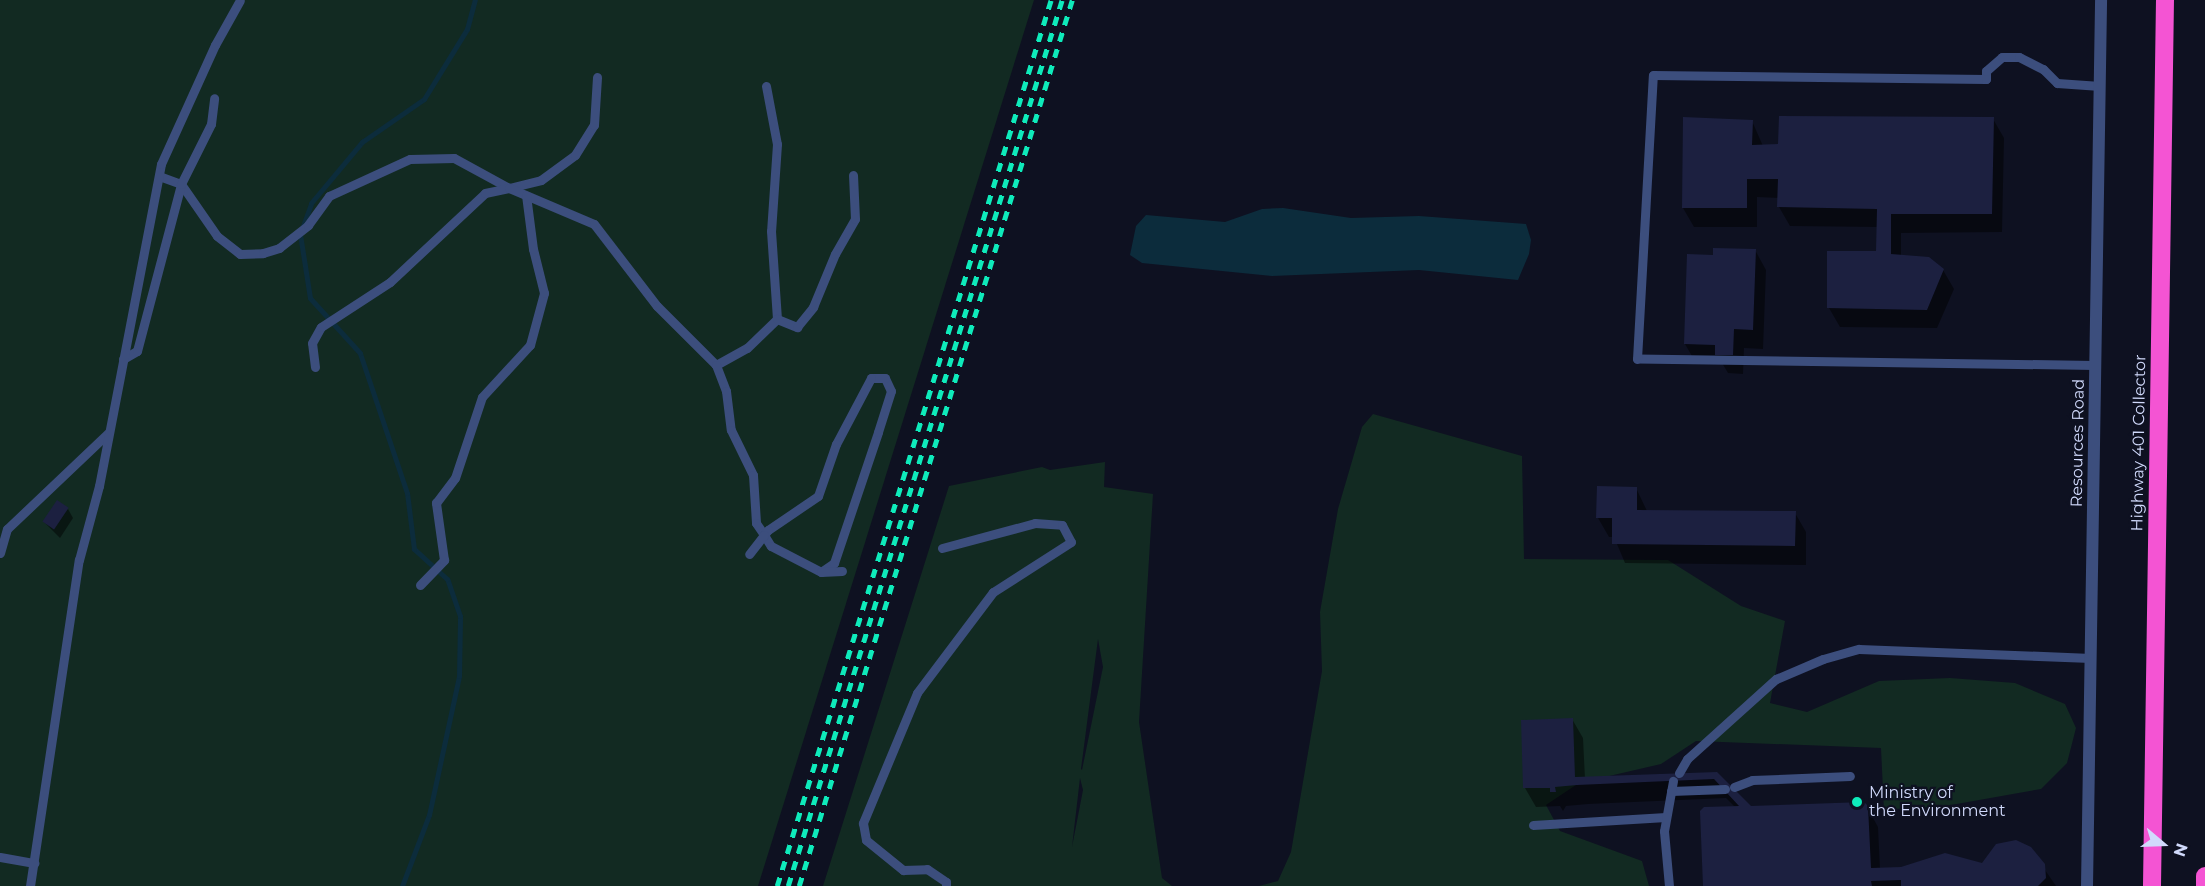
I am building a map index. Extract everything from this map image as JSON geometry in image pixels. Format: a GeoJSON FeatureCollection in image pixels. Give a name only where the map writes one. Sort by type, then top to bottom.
{"type":"FeatureCollection","features":[{"type":"Feature","properties":{"kind":"highway","name":"Highway 401 Collector"},"geometry":{"type":"LineString","coordinates":[[2152,886],[2165,0]]}},
{"type":"Feature","properties":{"kind":"highway"},"geometry":{"type":"LineString","coordinates":[[2205,876],[2205,886]]}},
{"type":"Feature","properties":{"kind":"street","name":"Resources Road"},"geometry":{"type":"LineString","coordinates":[[2087,886],[2101,0]]}},
{"type":"Feature","properties":{"kind":"lane"},"geometry":{"type":"LineString","coordinates":[[30,886],[80,560],[99,486],[159,177],[214,45],[240,0]]}},
{"type":"Feature","properties":{"kind":"lane"},"geometry":{"type":"LineString","coordinates":[[2096,365],[1637,359],[1653,75],[1986,79],[1986,71],[2002,57],[2019,57],[2043,69],[2057,83],[2100,86]]}},
{"type":"Feature","properties":{"kind":"lane"},"geometry":{"type":"LineString","coordinates":[[315,367],[312,343],[321,327],[390,282],[485,193],[541,180],[575,155],[594,125],[597,77]]}},
{"type":"Feature","properties":{"kind":"lane"},"geometry":{"type":"LineString","coordinates":[[716,364],[747,348],[777,319],[771,231],[777,144],[766,86]]}},
{"type":"Feature","properties":{"kind":"lane"},"geometry":{"type":"LineString","coordinates":[[123,359],[137,351],[181,184],[211,124],[214,98]]}},
{"type":"Feature","properties":{"kind":"lane"},"geometry":{"type":"LineString","coordinates":[[159,177],[181,184],[217,237],[240,254],[279,248],[308,225],[329,196],[410,159],[454,158],[509,188],[594,224],[657,306],[716,364],[726,391],[730,430],[753,475],[756,523],[771,546],[821,572],[842,571]]}},
{"type":"Feature","properties":{"kind":"lane"},"geometry":{"type":"LineString","coordinates":[[777,319],[796,327],[813,307],[835,254],[855,219],[853,175]]}},
{"type":"Feature","properties":{"kind":"lane"},"geometry":{"type":"LineString","coordinates":[[420,585],[444,560],[436,504],[455,478],[482,397],[530,345],[544,294],[533,249],[526,195]]}},
{"type":"Feature","properties":{"kind":"lane"},"geometry":{"type":"LineString","coordinates":[[749,554],[764,535],[818,496],[836,444],[871,378],[885,378],[891,391],[878,432],[834,562],[821,572]]}},
{"type":"Feature","properties":{"kind":"lane"},"geometry":{"type":"LineString","coordinates":[[0,553],[7,529],[108,433]]}},
{"type":"Feature","properties":{"kind":"lane"},"geometry":{"type":"LineString","coordinates":[[942,548],[1035,523],[1062,525],[1071,542],[993,592],[916,693],[863,823],[866,840],[903,870],[927,869],[946,882],[946,886]]}},
{"type":"Feature","properties":{"kind":"lane"},"geometry":{"type":"LineString","coordinates":[[1669,886],[1666,817],[1674,782],[1687,759],[1776,679],[1823,659],[1859,649],[2091,658]]}},
{"type":"Feature","properties":{"kind":"lane"},"geometry":{"type":"LineString","coordinates":[[1674,782],[1729,788],[1752,780],[1850,776]]}},
{"type":"Feature","properties":{"kind":"lane"},"geometry":{"type":"LineString","coordinates":[[1533,825],[1666,817]]}},
{"type":"Feature","properties":{"kind":"lane"},"geometry":{"type":"LineString","coordinates":[[0,857],[34,863]]}},
{"type":"Feature","properties":{"kind":"green space"},"geometry":{"type":"Polygon","coordinates":[[[0,0],[1034,0],[758,886],[0,886],[0,0]]]}},
{"type":"Feature","properties":{"kind":"green space"},"geometry":{"type":"Polygon","coordinates":[[[1373,414],[1522,456],[1524,559],[1668,560],[1741,606],[1785,621],[1770,703],[1807,712],[1879,681],[1950,678],[2015,683],[2065,704],[2076,728],[2067,763],[2041,789],[1951,805],[1884,811],[1881,748],[1696,741],[1661,764],[1579,783],[1546,805],[1560,831],[1642,861],[1649,886],[1259,886],[1278,881],[1291,852],[1322,671],[1320,612],[1338,509],[1362,427],[1373,414]]]}},
{"type":"Feature","properties":{"kind":"green space"},"geometry":{"type":"Polygon","coordinates":[[[1105,462],[1104,487],[1153,494],[1139,722],[1162,878],[1172,886],[823,886],[949,486],[1042,467],[1050,470],[1105,462]],[[1098,639],[1081,769],[1082,770],[1103,667],[1098,639]],[[1080,778],[1072,847],[1083,790],[1080,778]]]}},
{"type":"Feature","properties":{"kind":"water"},"geometry":{"type":"Polygon","coordinates":[[[1283,208],[1351,218],[1419,216],[1526,224],[1531,240],[1529,254],[1518,280],[1419,270],[1272,276],[1142,263],[1130,255],[1136,226],[1146,215],[1225,222],[1262,209],[1283,208]]]}},
{"type":"Feature","properties":{"kind":"building"},"geometry":{"type":"Polygon","coordinates":[[[1779,116],[1994,117],[1992,214],[1891,214],[1891,254],[1929,257],[1944,269],[1927,310],[1827,308],[1827,251],[1876,251],[1877,209],[1777,207],[1778,179],[1747,179],[1747,208],[1682,208],[1683,117],[1753,120],[1752,145],[1778,144],[1779,116]]]}},
{"type":"Feature","properties":{"kind":"building"},"geometry":{"type":"Polygon","coordinates":[[[1713,248],[1756,249],[1753,330],[1734,329],[1733,355],[1715,355],[1715,345],[1684,344],[1687,254],[1713,255],[1713,248]]]}},
{"type":"Feature","properties":{"kind":"building"},"geometry":{"type":"Polygon","coordinates":[[[1597,486],[1637,487],[1637,510],[1796,511],[1795,546],[1612,544],[1612,518],[1596,518],[1597,486]]]}},
{"type":"Feature","properties":{"kind":"building"},"geometry":{"type":"Polygon","coordinates":[[[57,500],[69,508],[54,529],[42,522],[57,500]]]}},
{"type":"Feature","properties":{"kind":"building","name":"Ministry of the Environment"},"geometry":{"type":"Polygon","coordinates":[[[1573,718],[1575,777],[1717,772],[1751,806],[1864,802],[1868,806],[1871,868],[1901,867],[1945,853],[1982,863],[1996,844],[2016,840],[2031,847],[2045,864],[2046,878],[2038,886],[1901,886],[1901,880],[1871,881],[1872,886],[1703,886],[1700,811],[1704,807],[1739,806],[1714,779],[1577,785],[1555,787],[1556,792],[1550,792],[1550,788],[1523,788],[1521,720],[1573,718]]]}},
{"type":"Feature","properties":{"kind":"waterway"},"geometry":{"type":"LineString","coordinates":[[402,886],[429,815],[459,676],[460,616],[447,579],[414,549],[407,493],[360,353],[310,298],[300,234],[311,203],[362,142],[424,99],[467,29],[475,0]]}},
{"type":"Feature","properties":{"kind":"railway"},"geometry":{"type":"LineString","coordinates":[[777,886],[1051,0]]}},
{"type":"Feature","properties":{"kind":"railway"},"geometry":{"type":"LineString","coordinates":[[788,886],[1062,0]]}},
{"type":"Feature","properties":{"kind":"railway"},"geometry":{"type":"LineString","coordinates":[[799,886],[1072,0]]}},
{"type":"Feature","properties":{"kind":"place","name":"Ministry of the Environment"},"geometry":{"type":"Point","coordinates":[1857,802]}}]}
